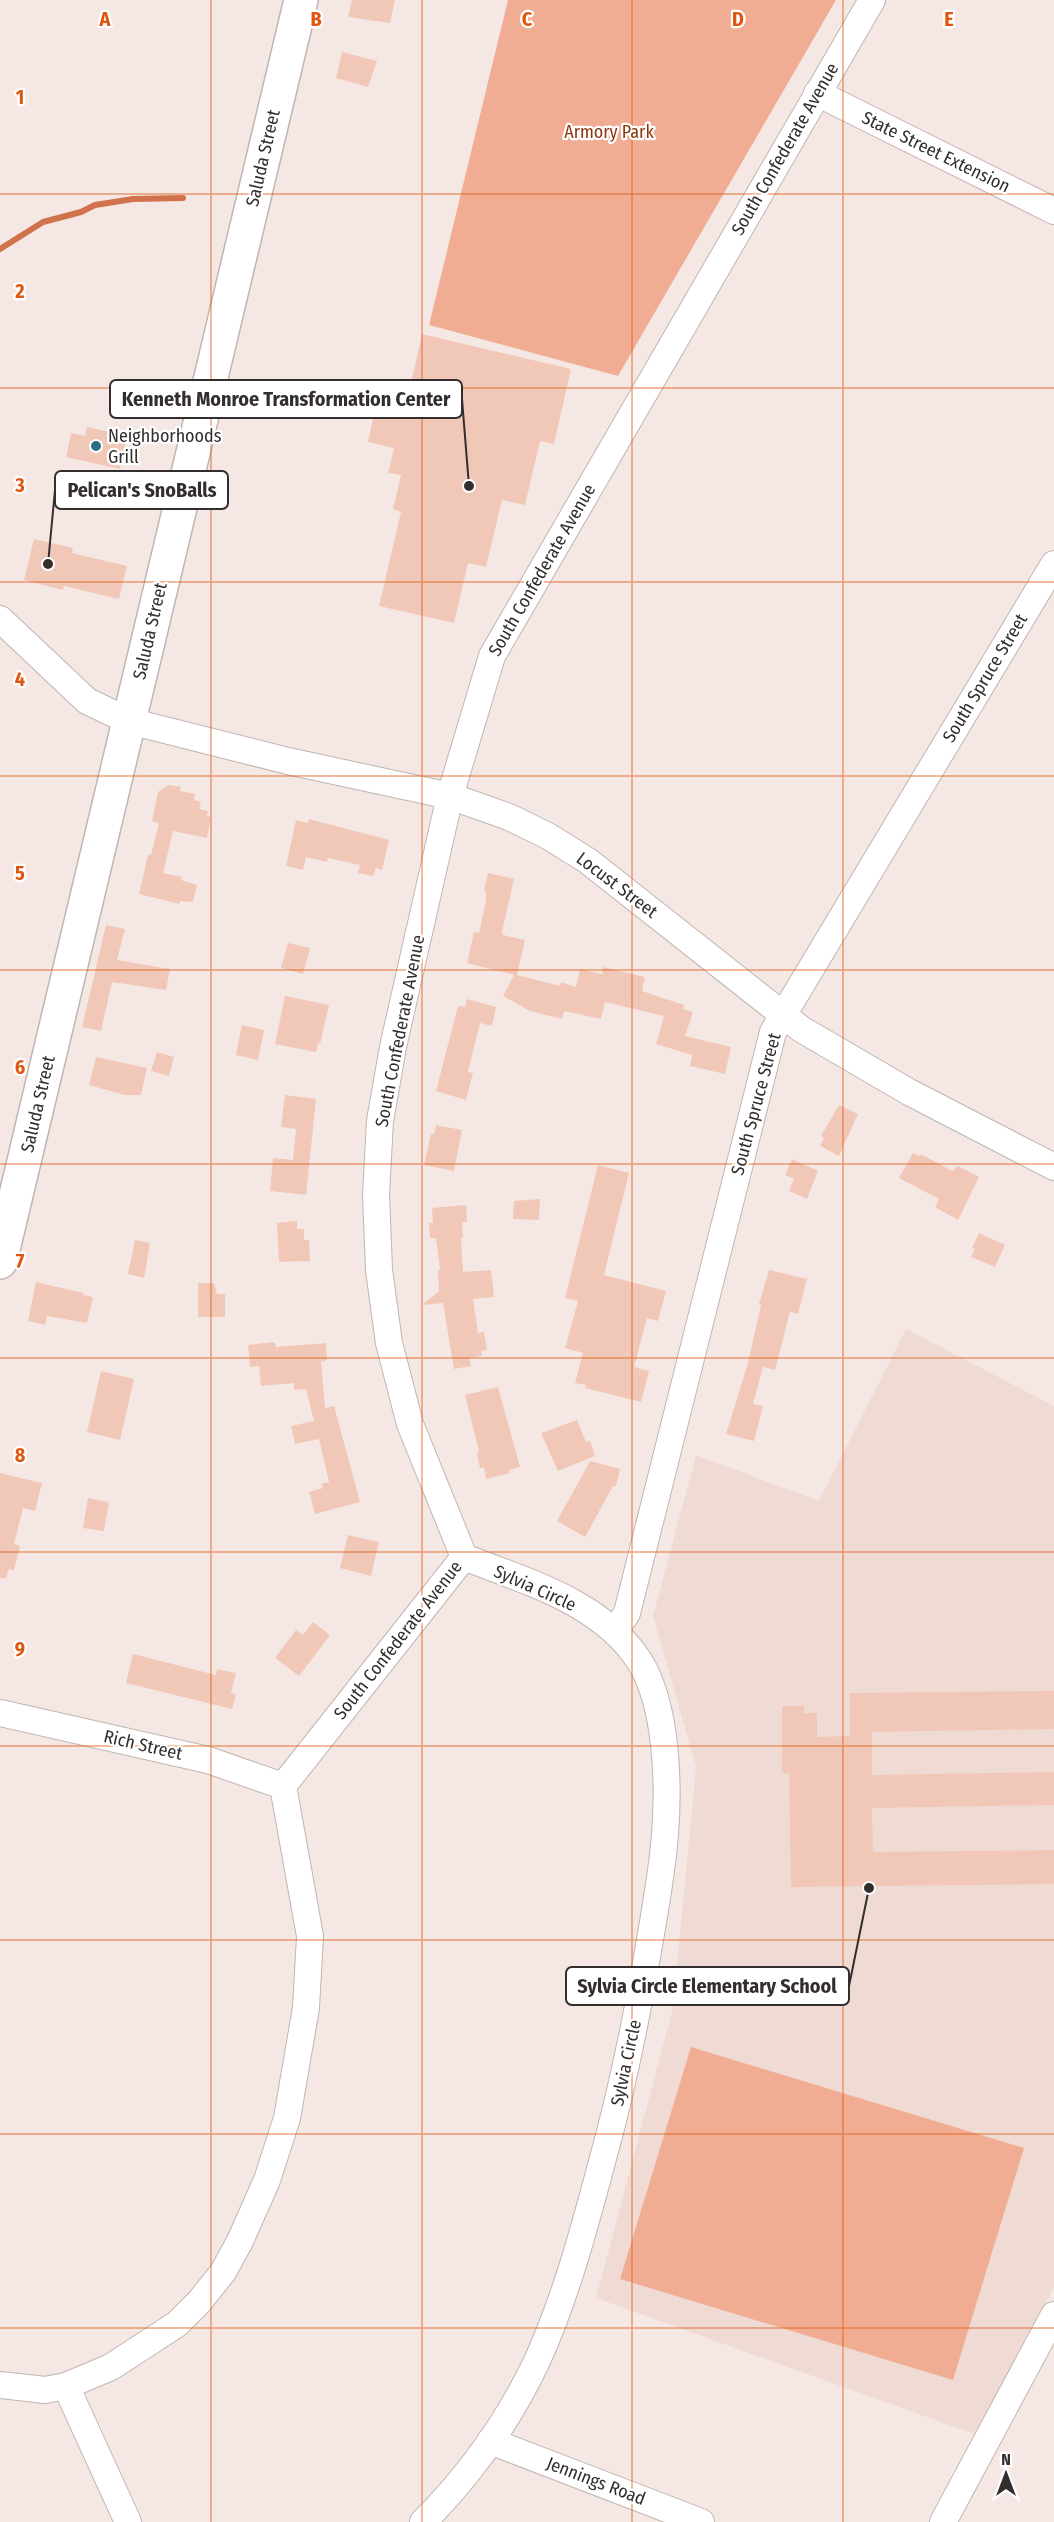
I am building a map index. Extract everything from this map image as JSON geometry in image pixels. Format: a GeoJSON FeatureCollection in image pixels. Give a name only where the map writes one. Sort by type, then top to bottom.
{"type":"FeatureCollection","features":[{"type":"Feature","properties":{"kind":"main road","name":"Saluda Street"},"geometry":{"type":"LineString","coordinates":[[0,1262],[301,0]]}},
{"type":"Feature","properties":{"kind":"street","name":"South Confederate Avenue"},"geometry":{"type":"LineString","coordinates":[[283,1786],[464,1557],[410,1424],[390,1343],[379,1270],[376,1195],[381,1121],[393,1047],[450,796],[492,656],[872,0]]}},
{"type":"Feature","properties":{"kind":"street","name":"State Street Extension"},"geometry":{"type":"LineString","coordinates":[[817,93],[1054,211]]}},
{"type":"Feature","properties":{"kind":"street","name":"South Spruce Street"},"geometry":{"type":"LineString","coordinates":[[615,1631],[627,1613],[762,1072],[774,1032],[1054,564]]}},
{"type":"Feature","properties":{"kind":"street","name":"Locust Street"},"geometry":{"type":"LineString","coordinates":[[0,619],[87,701],[129,721],[288,761],[450,796],[509,817],[548,836],[588,861],[801,1029],[852,1060],[1054,1167]]}},
{"type":"Feature","properties":{"kind":"street","name":"Sylvia Circle"},"geometry":{"type":"LineString","coordinates":[[423,2522],[443,2502],[490,2441],[535,2364],[570,2278],[612,2127],[630,2047],[659,1893],[665,1832],[666,1779],[657,1702],[641,1665],[625,1641],[598,1617],[546,1589],[464,1557]]}},
{"type":"Feature","properties":{"kind":"street","name":"Rich Street"},"geometry":{"type":"LineString","coordinates":[[0,1713],[208,1760],[283,1786]]}},
{"type":"Feature","properties":{"kind":"street"},"geometry":{"type":"LineString","coordinates":[[0,2385],[45,2390],[66,2386],[111,2367],[177,2324],[199,2302],[229,2262],[267,2180],[287,2118],[306,2008],[310,1936],[283,1786]]}},
{"type":"Feature","properties":{"kind":"street"},"geometry":{"type":"LineString","coordinates":[[943,2522],[1054,2315]]}},
{"type":"Feature","properties":{"kind":"street"},"geometry":{"type":"LineString","coordinates":[[66,2386],[128,2522]]}},
{"type":"Feature","properties":{"kind":"street","name":"Jennings Road"},"geometry":{"type":"LineString","coordinates":[[490,2441],[701,2522]]}},
{"type":"Feature","properties":{"kind":"shaded area"},"geometry":{"type":"Polygon","coordinates":[[[906,1329],[1054,1406],[1054,2287],[977,2435],[596,2298],[673,2008],[696,1767],[653,1616],[696,1455],[819,1501],[906,1329]]]}},
{"type":"Feature","properties":{"kind":"green space","name":"Armory Park"},"geometry":{"type":"Polygon","coordinates":[[[508,0],[836,0],[618,376],[429,325],[508,0]]]}},
{"type":"Feature","properties":{"kind":"green space"},"geometry":{"type":"Polygon","coordinates":[[[691,2047],[1024,2148],[953,2380],[620,2279],[691,2047]]]}},
{"type":"Feature","properties":{"kind":"building"},"geometry":{"type":"Polygon","coordinates":[[[352,0],[395,0],[390,23],[348,17],[352,0]]]}},
{"type":"Feature","properties":{"kind":"building"},"geometry":{"type":"Polygon","coordinates":[[[342,52],[377,61],[368,87],[336,78],[342,52]]]}},
{"type":"Feature","properties":{"kind":"building"},"geometry":{"type":"Polygon","coordinates":[[[422,334],[571,369],[554,444],[540,441],[525,505],[502,500],[486,567],[468,563],[454,623],[379,606],[401,512],[393,509],[401,475],[388,473],[394,448],[368,442],[375,409],[404,415],[422,334]]]}},
{"type":"Feature","properties":{"kind":"building","name":"Neighborhoods Grill"},"geometry":{"type":"Polygon","coordinates":[[[87,427],[127,436],[120,469],[66,457],[71,433],[85,436],[87,427]]]}},
{"type":"Feature","properties":{"kind":"building"},"geometry":{"type":"Polygon","coordinates":[[[34,539],[73,548],[72,553],[127,566],[119,599],[64,586],[63,590],[24,580],[34,539]]]}},
{"type":"Feature","properties":{"kind":"building"},"geometry":{"type":"Polygon","coordinates":[[[169,785],[181,787],[180,791],[195,794],[194,800],[201,802],[199,809],[208,811],[207,816],[211,817],[207,838],[173,831],[163,873],[182,877],[181,880],[197,885],[193,902],[180,901],[179,904],[139,894],[148,855],[151,855],[159,823],[152,821],[158,792],[169,785]]]}},
{"type":"Feature","properties":{"kind":"building"},"geometry":{"type":"Polygon","coordinates":[[[309,819],[389,840],[382,870],[376,868],[373,876],[358,873],[360,865],[328,858],[327,862],[306,857],[303,870],[286,866],[296,820],[308,823],[309,819]]]}},
{"type":"Feature","properties":{"kind":"building"},"geometry":{"type":"Polygon","coordinates":[[[488,873],[514,879],[502,932],[503,935],[525,940],[517,975],[560,986],[561,982],[576,987],[580,969],[602,974],[603,967],[645,977],[642,991],[684,1005],[683,1009],[693,1012],[685,1036],[731,1047],[725,1074],[690,1066],[692,1055],[656,1044],[664,1016],[605,1002],[601,1019],[564,1011],[562,1019],[530,1011],[503,996],[514,975],[467,963],[474,932],[479,933],[486,901],[484,891],[488,873]]]}},
{"type":"Feature","properties":{"kind":"building"},"geometry":{"type":"Polygon","coordinates":[[[106,925],[125,929],[117,960],[170,969],[166,990],[112,982],[101,1031],[82,1027],[106,925]]]}},
{"type":"Feature","properties":{"kind":"building"},"geometry":{"type":"Polygon","coordinates":[[[288,943],[310,948],[303,974],[281,968],[288,943]]]}},
{"type":"Feature","properties":{"kind":"building"},"geometry":{"type":"Polygon","coordinates":[[[285,996],[329,1005],[316,1052],[275,1044],[285,996]]]}},
{"type":"Feature","properties":{"kind":"building"},"geometry":{"type":"Polygon","coordinates":[[[467,999],[496,1007],[492,1026],[480,1023],[468,1072],[473,1073],[466,1100],[436,1091],[458,1006],[465,1007],[467,999]]]}},
{"type":"Feature","properties":{"kind":"building"},"geometry":{"type":"Polygon","coordinates":[[[242,1025],[264,1030],[258,1060],[236,1055],[242,1025]]]}},
{"type":"Feature","properties":{"kind":"building"},"geometry":{"type":"Polygon","coordinates":[[[157,1052],[174,1057],[169,1076],[151,1071],[157,1052]]]}},
{"type":"Feature","properties":{"kind":"building"},"geometry":{"type":"Polygon","coordinates":[[[96,1057],[147,1068],[141,1095],[125,1095],[89,1085],[96,1057]]]}},
{"type":"Feature","properties":{"kind":"building"},"geometry":{"type":"Polygon","coordinates":[[[285,1095],[316,1099],[306,1195],[270,1191],[273,1158],[293,1160],[296,1129],[281,1127],[285,1095]]]}},
{"type":"Feature","properties":{"kind":"building"},"geometry":{"type":"Polygon","coordinates":[[[839,1105],[858,1114],[839,1156],[820,1146],[824,1138],[821,1136],[839,1105]]]}},
{"type":"Feature","properties":{"kind":"building"},"geometry":{"type":"Polygon","coordinates":[[[436,1125],[462,1130],[454,1171],[424,1165],[431,1134],[434,1134],[436,1125]]]}},
{"type":"Feature","properties":{"kind":"building"},"geometry":{"type":"Polygon","coordinates":[[[913,1153],[920,1156],[921,1154],[952,1171],[958,1166],[979,1177],[958,1220],[935,1207],[939,1199],[899,1178],[913,1153]]]}},
{"type":"Feature","properties":{"kind":"building"},"geometry":{"type":"Polygon","coordinates":[[[792,1159],[818,1171],[807,1199],[789,1191],[794,1179],[785,1175],[792,1159]]]}},
{"type":"Feature","properties":{"kind":"building"},"geometry":{"type":"Polygon","coordinates":[[[598,1165],[629,1173],[604,1275],[666,1291],[658,1321],[647,1318],[634,1367],[649,1371],[641,1402],[585,1388],[586,1385],[575,1383],[583,1353],[565,1348],[578,1301],[565,1298],[598,1165]]]}},
{"type":"Feature","properties":{"kind":"building"},"geometry":{"type":"Polygon","coordinates":[[[540,1199],[539,1220],[513,1219],[514,1201],[540,1199]]]}},
{"type":"Feature","properties":{"kind":"building"},"geometry":{"type":"Polygon","coordinates":[[[466,1205],[467,1222],[462,1222],[463,1238],[461,1238],[463,1272],[491,1270],[494,1297],[473,1299],[478,1333],[484,1332],[487,1350],[481,1351],[482,1356],[469,1358],[471,1366],[454,1369],[443,1303],[422,1305],[439,1291],[438,1270],[440,1270],[436,1238],[430,1238],[429,1223],[433,1223],[432,1208],[466,1205]]]}},
{"type":"Feature","properties":{"kind":"building"},"geometry":{"type":"Polygon","coordinates":[[[297,1221],[297,1229],[304,1229],[304,1240],[309,1240],[310,1261],[279,1262],[277,1223],[297,1221]]]}},
{"type":"Feature","properties":{"kind":"building"},"geometry":{"type":"Polygon","coordinates":[[[979,1233],[1005,1245],[995,1267],[971,1257],[975,1249],[972,1248],[979,1233]]]}},
{"type":"Feature","properties":{"kind":"building"},"geometry":{"type":"Polygon","coordinates":[[[135,1240],[150,1243],[144,1278],[128,1274],[135,1240]]]}},
{"type":"Feature","properties":{"kind":"building"},"geometry":{"type":"Polygon","coordinates":[[[769,1270],[807,1279],[798,1314],[790,1312],[775,1370],[763,1367],[753,1404],[763,1406],[754,1441],[726,1434],[748,1363],[761,1305],[759,1304],[769,1270]]]}},
{"type":"Feature","properties":{"kind":"building"},"geometry":{"type":"Polygon","coordinates":[[[36,1282],[93,1297],[87,1323],[47,1316],[45,1325],[28,1321],[36,1282]]]}},
{"type":"Feature","properties":{"kind":"building"},"geometry":{"type":"Polygon","coordinates":[[[198,1283],[214,1283],[217,1294],[225,1294],[225,1317],[198,1317],[198,1283]]]}},
{"type":"Feature","properties":{"kind":"building"},"geometry":{"type":"Polygon","coordinates":[[[272,1342],[276,1347],[326,1343],[327,1360],[321,1362],[325,1408],[334,1406],[360,1502],[315,1514],[309,1492],[323,1488],[321,1484],[329,1482],[319,1439],[295,1444],[291,1426],[314,1421],[306,1389],[294,1390],[294,1383],[261,1386],[259,1366],[250,1367],[248,1345],[272,1342]]]}},
{"type":"Feature","properties":{"kind":"building"},"geometry":{"type":"Polygon","coordinates":[[[101,1371],[134,1379],[120,1440],[87,1432],[101,1371]]]}},
{"type":"Feature","properties":{"kind":"building"},"geometry":{"type":"Polygon","coordinates":[[[498,1387],[520,1467],[509,1470],[510,1473],[486,1479],[484,1467],[480,1468],[477,1453],[479,1452],[465,1395],[498,1387]]]}},
{"type":"Feature","properties":{"kind":"building"},"geometry":{"type":"Polygon","coordinates":[[[577,1420],[586,1442],[590,1441],[595,1456],[558,1471],[541,1433],[577,1420]]]}},
{"type":"Feature","properties":{"kind":"building"},"geometry":{"type":"Polygon","coordinates":[[[590,1461],[620,1469],[616,1486],[613,1486],[585,1537],[557,1521],[590,1461]]]}},
{"type":"Feature","properties":{"kind":"building"},"geometry":{"type":"Polygon","coordinates":[[[0,1473],[42,1483],[35,1511],[23,1508],[14,1544],[20,1546],[14,1570],[9,1569],[6,1578],[0,1578],[0,1473]]]}},
{"type":"Feature","properties":{"kind":"building"},"geometry":{"type":"Polygon","coordinates":[[[88,1498],[109,1502],[104,1531],[83,1528],[88,1498]]]}},
{"type":"Feature","properties":{"kind":"building"},"geometry":{"type":"Polygon","coordinates":[[[348,1535],[379,1542],[371,1576],[340,1568],[348,1535]]]}},
{"type":"Feature","properties":{"kind":"building"},"geometry":{"type":"Polygon","coordinates":[[[313,1622],[330,1635],[299,1676],[275,1658],[296,1630],[303,1635],[313,1622]]]}},
{"type":"Feature","properties":{"kind":"building"},"geometry":{"type":"Polygon","coordinates":[[[133,1654],[216,1675],[217,1669],[236,1673],[231,1693],[236,1694],[232,1709],[126,1683],[133,1654]]]}},
{"type":"Feature","properties":{"kind":"building"},"geometry":{"type":"Polygon","coordinates":[[[1054,1691],[1054,1729],[872,1732],[872,1775],[1054,1772],[1054,1805],[872,1808],[873,1852],[1054,1850],[1054,1884],[791,1887],[789,1773],[782,1773],[782,1706],[804,1706],[804,1713],[817,1713],[817,1737],[850,1736],[850,1693],[1054,1691]]]}},
{"type":"Feature","properties":{"kind":"waterway"},"geometry":{"type":"LineString","coordinates":[[0,249],[43,222],[81,212],[95,205],[133,199],[183,198]]}},
{"type":"Feature","properties":{"kind":"place","name":"Neighborhoods Grill"},"geometry":{"type":"Point","coordinates":[96,446]}},
{"type":"Feature","properties":{"kind":"place","name":"Kenneth Monroe Transformation Center"},"geometry":{"type":"Point","coordinates":[469,486]}},
{"type":"Feature","properties":{"kind":"place","name":"Pelican's SnoBalls"},"geometry":{"type":"Point","coordinates":[48,564]}},
{"type":"Feature","properties":{"kind":"place","name":"Sylvia Circle Elementary School"},"geometry":{"type":"Point","coordinates":[869,1888]}}]}
